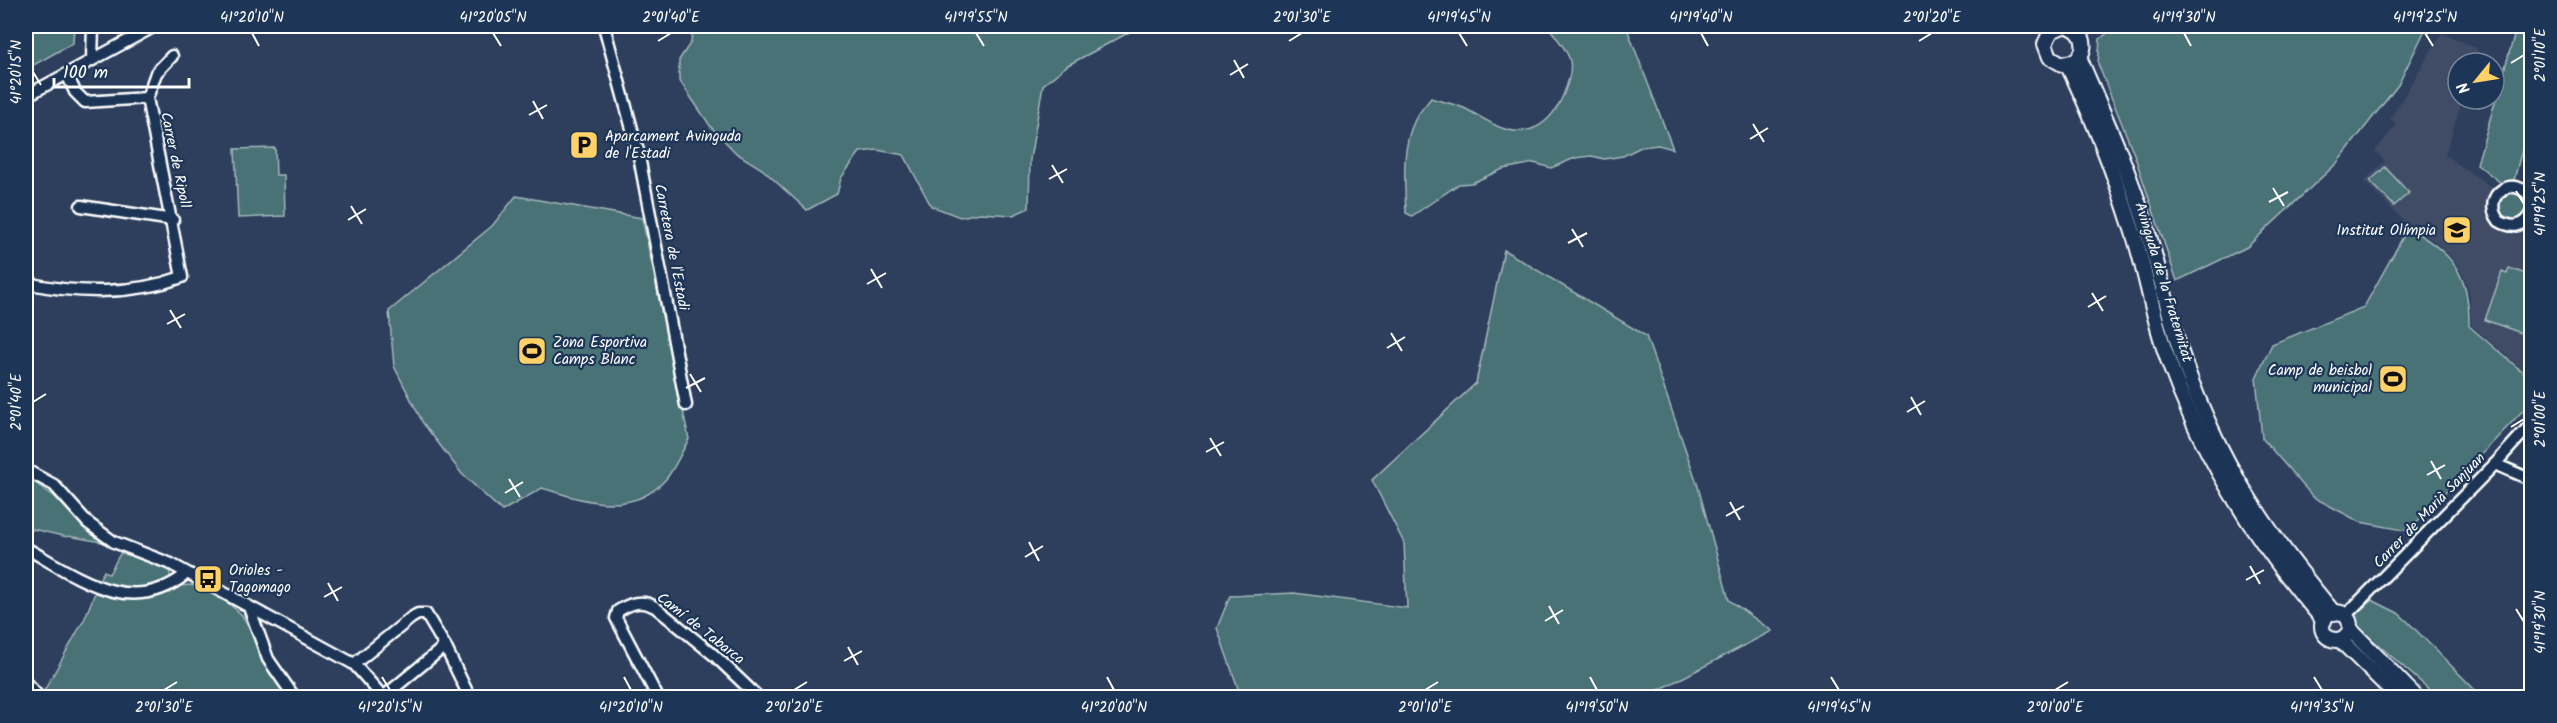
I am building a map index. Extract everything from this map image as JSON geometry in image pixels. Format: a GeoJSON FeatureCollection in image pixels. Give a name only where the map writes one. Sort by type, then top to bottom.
{"type":"FeatureCollection","features":[{"type":"Feature","properties":{"kind":"street"},"geometry":{"type":"LineString","coordinates":[[92,60],[93,26]]}},
{"type":"Feature","properties":{"kind":"street"},"geometry":{"type":"LineString","coordinates":[[26,92],[67,74],[155,26]]}},
{"type":"Feature","properties":{"kind":"street","name":"Carretera de l'Estadi"},"geometry":{"type":"LineString","coordinates":[[604,26],[638,151],[686,405]]}},
{"type":"Feature","properties":{"kind":"street"},"geometry":{"type":"LineString","coordinates":[[2057,27],[2085,29],[2084,45],[2073,61],[2053,61],[2047,53],[2045,44],[2057,27]]}},
{"type":"Feature","properties":{"kind":"street","name":"Carrer de Ripoll"},"geometry":{"type":"LineString","coordinates":[[26,283],[63,288],[130,291],[182,277],[173,220],[147,98],[156,73],[172,56]]}},
{"type":"Feature","properties":{"kind":"street","name":"Avinguda de la Fraternitat"},"geometry":{"type":"LineString","coordinates":[[2073,61],[2123,161],[2139,228],[2182,354],[2219,445],[2237,480],[2303,576],[2338,620],[2417,698]]}},
{"type":"Feature","properties":{"kind":"street","name":"Avinguda de la Fraternitat"},"geometry":{"type":"LineString","coordinates":[[2073,61],[2109,165],[2139,228]]}},
{"type":"Feature","properties":{"kind":"street"},"geometry":{"type":"LineString","coordinates":[[67,74],[75,92],[85,102],[147,98]]}},
{"type":"Feature","properties":{"kind":"street"},"geometry":{"type":"LineString","coordinates":[[2532,200],[2523,189],[2506,188],[2496,196],[2493,209],[2499,221],[2512,226],[2525,223],[2532,213]]}},
{"type":"Feature","properties":{"kind":"street"},"geometry":{"type":"LineString","coordinates":[[81,206],[173,220]]}},
{"type":"Feature","properties":{"kind":"street","name":"Carrer de Marià Sanjuan"},"geometry":{"type":"LineString","coordinates":[[2338,620],[2495,465],[2532,423]]}},
{"type":"Feature","properties":{"kind":"street"},"geometry":{"type":"LineString","coordinates":[[2495,465],[2532,480]]}},
{"type":"Feature","properties":{"kind":"street"},"geometry":{"type":"LineString","coordinates":[[26,470],[54,485],[88,523],[114,542],[171,564],[250,610],[354,664],[383,697],[445,646]]}},
{"type":"Feature","properties":{"kind":"street"},"geometry":{"type":"LineString","coordinates":[[26,548],[97,587],[115,593],[139,593],[159,588],[176,582],[186,574]]}},
{"type":"Feature","properties":{"kind":"street","name":"Camí de Tabarca"},"geometry":{"type":"LineString","coordinates":[[658,698],[616,618],[618,611],[634,603],[649,604],[715,656],[759,698]]}},
{"type":"Feature","properties":{"kind":"street"},"geometry":{"type":"LineString","coordinates":[[250,610],[268,658],[295,698]]}},
{"type":"Feature","properties":{"kind":"street"},"geometry":{"type":"LineString","coordinates":[[354,664],[411,618],[422,613],[429,618],[470,697]]}},
{"type":"Feature","properties":{"kind":"street"},"geometry":{"type":"LineString","coordinates":[[2338,620],[2346,636],[2340,640],[2333,640],[2323,630],[2338,620]]}},
{"type":"Feature","properties":{"kind":"street"},"geometry":{"type":"LineString","coordinates":[[2340,640],[2399,698]]}},
{"type":"Feature","properties":{"kind":"street"},"geometry":{"type":"LineString","coordinates":[[26,684],[40,698]]}},
{"type":"Feature","properties":{"kind":"shaded area"},"geometry":{"type":"Polygon","coordinates":[[[2442,33],[2478,49],[2477,51],[2446,51],[2446,111],[2459,111],[2445,155],[2490,186],[2492,190],[2488,199],[2488,211],[2496,228],[2515,235],[2531,230],[2531,377],[2471,325],[2470,296],[2467,285],[2458,266],[2448,254],[2431,239],[2410,227],[2364,181],[2385,161],[2375,151],[2397,124],[2390,119],[2442,33]]]}},
{"type":"Feature","properties":{"kind":"green space"},"geometry":{"type":"Polygon","coordinates":[[[26,26],[74,26],[73,43],[32,66],[26,46],[26,26]]]}},
{"type":"Feature","properties":{"kind":"green space"},"geometry":{"type":"Polygon","coordinates":[[[693,26],[1141,26],[1068,65],[1043,85],[1030,159],[1029,208],[1013,215],[980,213],[960,217],[931,206],[904,155],[877,150],[860,152],[841,178],[837,194],[807,210],[762,169],[736,153],[711,127],[679,80],[679,60],[691,42],[693,26]]]}},
{"type":"Feature","properties":{"kind":"green space"},"geometry":{"type":"Polygon","coordinates":[[[1552,26],[1626,26],[1673,149],[1658,145],[1641,147],[1623,156],[1604,159],[1592,156],[1575,158],[1551,168],[1534,163],[1503,169],[1472,183],[1459,184],[1412,216],[1406,213],[1405,155],[1407,144],[1415,119],[1431,98],[1462,107],[1499,127],[1511,130],[1531,129],[1554,112],[1564,93],[1571,66],[1567,53],[1551,30],[1552,26]]]}},
{"type":"Feature","properties":{"kind":"green space"},"geometry":{"type":"Polygon","coordinates":[[[2116,26],[2427,26],[2398,85],[2337,163],[2247,247],[2177,281],[2134,154],[2098,64],[2100,39],[2116,26]]]}},
{"type":"Feature","properties":{"kind":"green space"},"geometry":{"type":"Polygon","coordinates":[[[2517,26],[2531,26],[2531,115],[2514,180],[2501,183],[2477,164],[2492,111],[2506,111],[2506,64],[2517,26]]]}},
{"type":"Feature","properties":{"kind":"green space"},"geometry":{"type":"Polygon","coordinates":[[[275,148],[276,175],[284,175],[285,216],[238,218],[235,149],[275,148]]]}},
{"type":"Feature","properties":{"kind":"green space"},"geometry":{"type":"Polygon","coordinates":[[[2385,167],[2409,193],[2394,206],[2370,181],[2385,167]]]}},
{"type":"Feature","properties":{"kind":"green space"},"geometry":{"type":"Polygon","coordinates":[[[2502,192],[2522,192],[2525,197],[2528,208],[2520,222],[2500,218],[2497,198],[2502,192]]]}},
{"type":"Feature","properties":{"kind":"green space","name":"Zona Esportiva Camps Blanc"},"geometry":{"type":"Polygon","coordinates":[[[516,196],[642,218],[689,439],[666,479],[653,491],[638,499],[607,503],[574,498],[542,488],[502,511],[462,474],[423,423],[394,366],[389,311],[492,226],[516,196]]]}},
{"type":"Feature","properties":{"kind":"green space","name":"Camp de beisbol municipal"},"geometry":{"type":"Polygon","coordinates":[[[2408,228],[2436,246],[2455,266],[2466,292],[2469,326],[2532,380],[2531,402],[2409,531],[2360,522],[2313,497],[2262,438],[2256,378],[2272,344],[2364,307],[2408,228]]]}},
{"type":"Feature","properties":{"kind":"green space"},"geometry":{"type":"Polygon","coordinates":[[[1504,250],[1646,336],[1697,483],[1729,600],[1772,631],[1661,689],[1633,697],[1237,697],[1238,688],[1217,628],[1230,596],[1294,593],[1407,608],[1404,543],[1372,480],[1476,383],[1504,250]]]}},
{"type":"Feature","properties":{"kind":"green space"},"geometry":{"type":"Polygon","coordinates":[[[2509,268],[2531,276],[2531,314],[2524,334],[2485,320],[2502,272],[2507,274],[2509,268]]]}},
{"type":"Feature","properties":{"kind":"green space"},"geometry":{"type":"Polygon","coordinates":[[[26,477],[54,496],[102,542],[33,529],[26,538],[26,477]]]}},
{"type":"Feature","properties":{"kind":"green space"},"geometry":{"type":"Polygon","coordinates":[[[121,552],[165,569],[170,572],[170,579],[132,590],[98,582],[104,571],[109,574],[121,552]]]}},
{"type":"Feature","properties":{"kind":"green space"},"geometry":{"type":"Polygon","coordinates":[[[191,585],[218,597],[242,615],[290,697],[52,698],[44,691],[85,618],[96,590],[110,595],[134,597],[191,585]]]}},
{"type":"Feature","properties":{"kind":"green space"},"geometry":{"type":"Polygon","coordinates":[[[2372,600],[2398,613],[2482,697],[2438,697],[2358,627],[2355,615],[2372,600]]]}},
{"type":"Feature","properties":{"kind":"place","name":"Aparcament Avinguda de l'Estadi"},"geometry":{"type":"Point","coordinates":[584,145]}},
{"type":"Feature","properties":{"kind":"place","name":"Institut Olímpia"},"geometry":{"type":"Point","coordinates":[2457,230]}},
{"type":"Feature","properties":{"kind":"place","name":"Zona Esportiva Camps Blanc"},"geometry":{"type":"Point","coordinates":[532,351]}},
{"type":"Feature","properties":{"kind":"place","name":"Camp de beisbol municipal"},"geometry":{"type":"Point","coordinates":[2393,379]}},
{"type":"Feature","properties":{"kind":"place","name":"Orioles - Tagomago"},"geometry":{"type":"Point","coordinates":[208,579]}}]}
